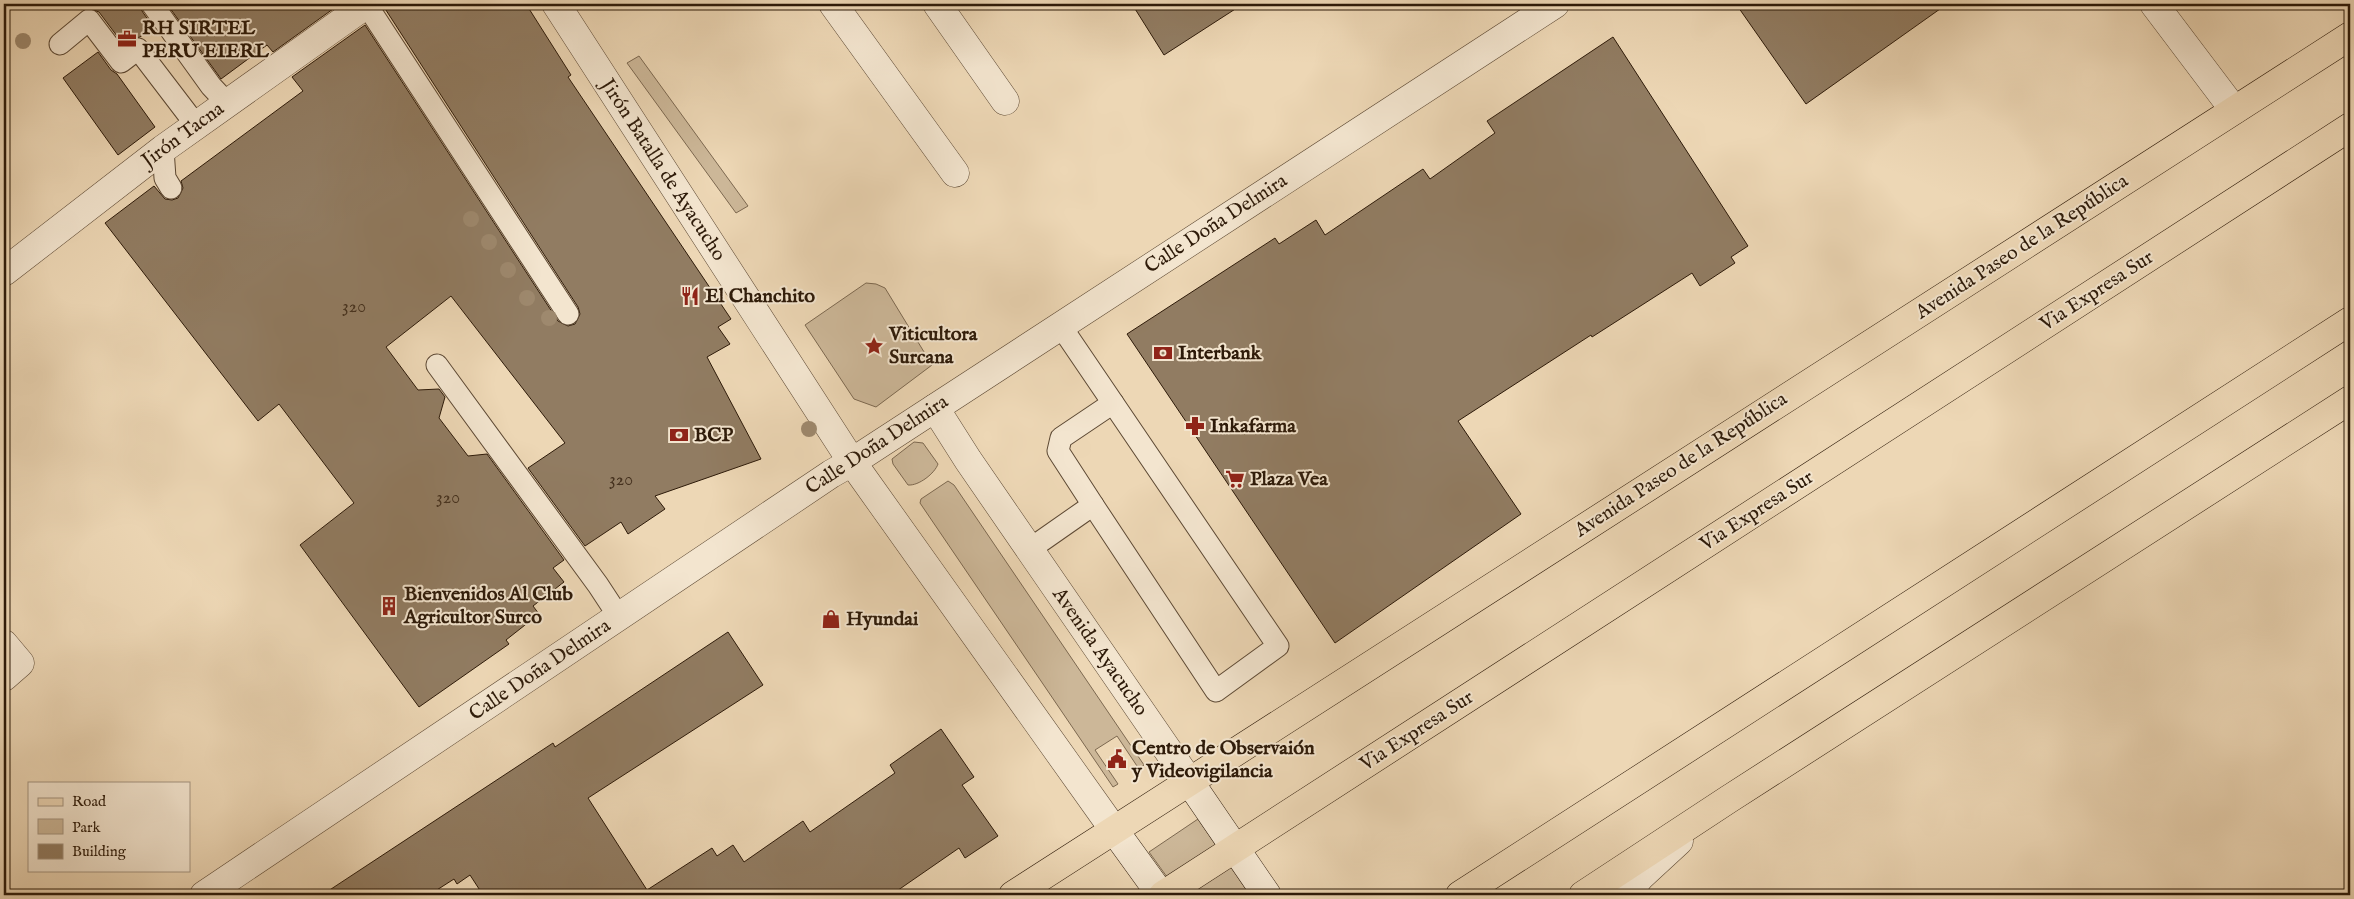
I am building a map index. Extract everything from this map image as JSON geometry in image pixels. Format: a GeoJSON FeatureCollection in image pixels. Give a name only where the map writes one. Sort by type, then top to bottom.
{"type":"FeatureCollection","features":[{"type":"Feature","properties":{"kind":"main road","name":"Avenida Paseo de la República"},"geometry":{"type":"LineString","coordinates":[[1013,895],[2350,36]]}},
{"type":"Feature","properties":{"kind":"main road","name":"Via Expresa Sur"},"geometry":{"type":"LineString","coordinates":[[1162,895],[1236,849],[2350,127]]}},
{"type":"Feature","properties":{"kind":"main road"},"geometry":{"type":"LineString","coordinates":[[1460,895],[2350,320]]}},
{"type":"Feature","properties":{"kind":"main road"},"geometry":{"type":"LineString","coordinates":[[1583,895],[2350,400]]}},
{"type":"Feature","properties":{"kind":"street","name":"Jirón Tacna"},"geometry":{"type":"LineString","coordinates":[[4,272],[163,149],[366,4]]}},
{"type":"Feature","properties":{"kind":"street","name":"Jirón Batalla de Ayacucho"},"geometry":{"type":"LineString","coordinates":[[556,4],[852,462]]}},
{"type":"Feature","properties":{"kind":"street"},"geometry":{"type":"LineString","coordinates":[[833,4],[954,173]]}},
{"type":"Feature","properties":{"kind":"street"},"geometry":{"type":"LineString","coordinates":[[937,4],[1006,101]]}},
{"type":"Feature","properties":{"kind":"street","name":"Calle Doña Delmira"},"geometry":{"type":"LineString","coordinates":[[204,895],[831,474],[1555,4]]}},
{"type":"Feature","properties":{"kind":"street"},"geometry":{"type":"LineString","coordinates":[[2154,4],[2234,110]]}},
{"type":"Feature","properties":{"kind":"street","name":"Avenida Ayacucho"},"geometry":{"type":"LineString","coordinates":[[935,408],[1268,895]]}},
{"type":"Feature","properties":{"kind":"street"},"geometry":{"type":"LineString","coordinates":[[852,462],[1162,895]]}},
{"type":"Feature","properties":{"kind":"street"},"geometry":{"type":"LineString","coordinates":[[4,644],[20,663],[4,677]]}},
{"type":"Feature","properties":{"kind":"street"},"geometry":{"type":"LineString","coordinates":[[1626,895],[1640,877],[1729,799]]}},
{"type":"Feature","properties":{"kind":"lane"},"geometry":{"type":"LineString","coordinates":[[152,4],[211,86],[227,103]]}},
{"type":"Feature","properties":{"kind":"lane"},"geometry":{"type":"LineString","coordinates":[[366,4],[568,314]]}},
{"type":"Feature","properties":{"kind":"lane"},"geometry":{"type":"LineString","coordinates":[[60,44],[89,20],[121,62],[138,49],[196,125]]}},
{"type":"Feature","properties":{"kind":"lane"},"geometry":{"type":"LineString","coordinates":[[163,149],[166,178],[171,188]]}},
{"type":"Feature","properties":{"kind":"lane"},"geometry":{"type":"LineString","coordinates":[[1060,325],[1113,403],[1278,646],[1216,691],[1058,451],[1058,444],[1061,438],[1113,403]]}},
{"type":"Feature","properties":{"kind":"lane"},"geometry":{"type":"LineString","coordinates":[[437,366],[598,585],[619,618]]}},
{"type":"Feature","properties":{"kind":"lane"},"geometry":{"type":"LineString","coordinates":[[1030,549],[1093,505]]}},
{"type":"Feature","properties":{"kind":"green space"},"geometry":{"type":"Polygon","coordinates":[[[639,56],[748,206],[736,213],[627,63],[639,56]]]}},
{"type":"Feature","properties":{"kind":"green space"},"geometry":{"type":"Polygon","coordinates":[[[866,283],[876,284],[885,288],[932,365],[876,407],[854,399],[805,325],[866,283]]]}},
{"type":"Feature","properties":{"kind":"green space"},"geometry":{"type":"Polygon","coordinates":[[[914,442],[923,443],[938,464],[934,471],[926,478],[908,485],[893,464],[892,459],[914,442]]]}},
{"type":"Feature","properties":{"kind":"green space"},"geometry":{"type":"Polygon","coordinates":[[[948,481],[954,485],[1144,765],[1139,769],[1117,736],[1095,750],[1118,784],[1113,787],[920,503],[921,499],[948,481]]]}},
{"type":"Feature","properties":{"kind":"green space"},"geometry":{"type":"Polygon","coordinates":[[[1198,819],[1250,895],[1180,895],[1149,852],[1198,819]]]}},
{"type":"Feature","properties":{"kind":"building"},"geometry":{"type":"Polygon","coordinates":[[[85,4],[140,4],[142,11],[153,27],[140,37],[131,39],[123,44],[99,12],[88,8],[85,4]]]}},
{"type":"Feature","properties":{"kind":"building"},"geometry":{"type":"Polygon","coordinates":[[[167,4],[340,4],[273,52],[267,45],[221,79],[167,4]]]}},
{"type":"Feature","properties":{"kind":"building"},"geometry":{"type":"Polygon","coordinates":[[[382,4],[526,4],[571,75],[568,77],[731,319],[718,327],[730,344],[707,357],[761,459],[655,496],[665,509],[628,534],[621,522],[585,546],[528,468],[565,443],[451,296],[386,347],[418,390],[439,389],[445,397],[439,418],[468,456],[487,454],[564,560],[553,568],[564,582],[533,606],[539,614],[506,640],[509,644],[419,707],[300,545],[354,503],[279,404],[258,421],[105,223],[154,186],[165,199],[172,200],[178,198],[183,188],[181,181],[303,91],[292,77],[365,25],[558,321],[568,326],[575,324],[580,314],[578,307],[382,4]]]}},
{"type":"Feature","properties":{"kind":"building"},"geometry":{"type":"Polygon","coordinates":[[[1132,4],[1243,4],[1164,55],[1132,4]]]}},
{"type":"Feature","properties":{"kind":"building"},"geometry":{"type":"Polygon","coordinates":[[[1736,4],[1947,4],[1806,104],[1736,4]]]}},
{"type":"Feature","properties":{"kind":"building"},"geometry":{"type":"Polygon","coordinates":[[[1613,37],[1748,246],[1731,257],[1735,263],[1700,286],[1692,273],[1592,337],[1591,335],[1458,421],[1521,514],[1335,643],[1127,334],[1275,238],[1279,244],[1316,220],[1325,235],[1423,169],[1430,179],[1495,133],[1487,121],[1613,37]]]}},
{"type":"Feature","properties":{"kind":"building"},"geometry":{"type":"Polygon","coordinates":[[[98,52],[111,70],[117,74],[155,127],[118,155],[63,78],[98,52]]]}},
{"type":"Feature","properties":{"kind":"building"},"geometry":{"type":"Polygon","coordinates":[[[728,632],[763,685],[588,798],[647,890],[712,848],[717,856],[733,845],[744,862],[803,821],[810,832],[895,773],[890,765],[941,729],[974,777],[962,785],[998,836],[965,858],[959,848],[891,895],[483,895],[470,875],[457,884],[454,879],[429,895],[322,895],[553,743],[555,747],[728,632]]]}},
{"type":"Feature","properties":{"kind":"place","name":"RH SIRTEL PERU EIERL"},"geometry":{"type":"Point","coordinates":[127,39]}},
{"type":"Feature","properties":{"kind":"place","name":"El Chanchito"},"geometry":{"type":"Point","coordinates":[690,296]}},
{"type":"Feature","properties":{"kind":"place","name":"Viticultora Surcana"},"geometry":{"type":"Point","coordinates":[874,346]}},
{"type":"Feature","properties":{"kind":"place","name":"Interbank"},"geometry":{"type":"Point","coordinates":[1163,353]}},
{"type":"Feature","properties":{"kind":"place","name":"Inkafarma"},"geometry":{"type":"Point","coordinates":[1195,426]}},
{"type":"Feature","properties":{"kind":"place","name":"BCP"},"geometry":{"type":"Point","coordinates":[679,435]}},
{"type":"Feature","properties":{"kind":"place","name":"Plaza Vea"},"geometry":{"type":"Point","coordinates":[1235,479]}},
{"type":"Feature","properties":{"kind":"place","name":"Bienvenidos Al Club Agricultor Surco"},"geometry":{"type":"Point","coordinates":[389,606]}},
{"type":"Feature","properties":{"kind":"place","name":"Hyundai"},"geometry":{"type":"Point","coordinates":[831,619]}},
{"type":"Feature","properties":{"kind":"place","name":"Centro de Observaión y Videovigilancia"},"geometry":{"type":"Point","coordinates":[1117,759]}}]}
